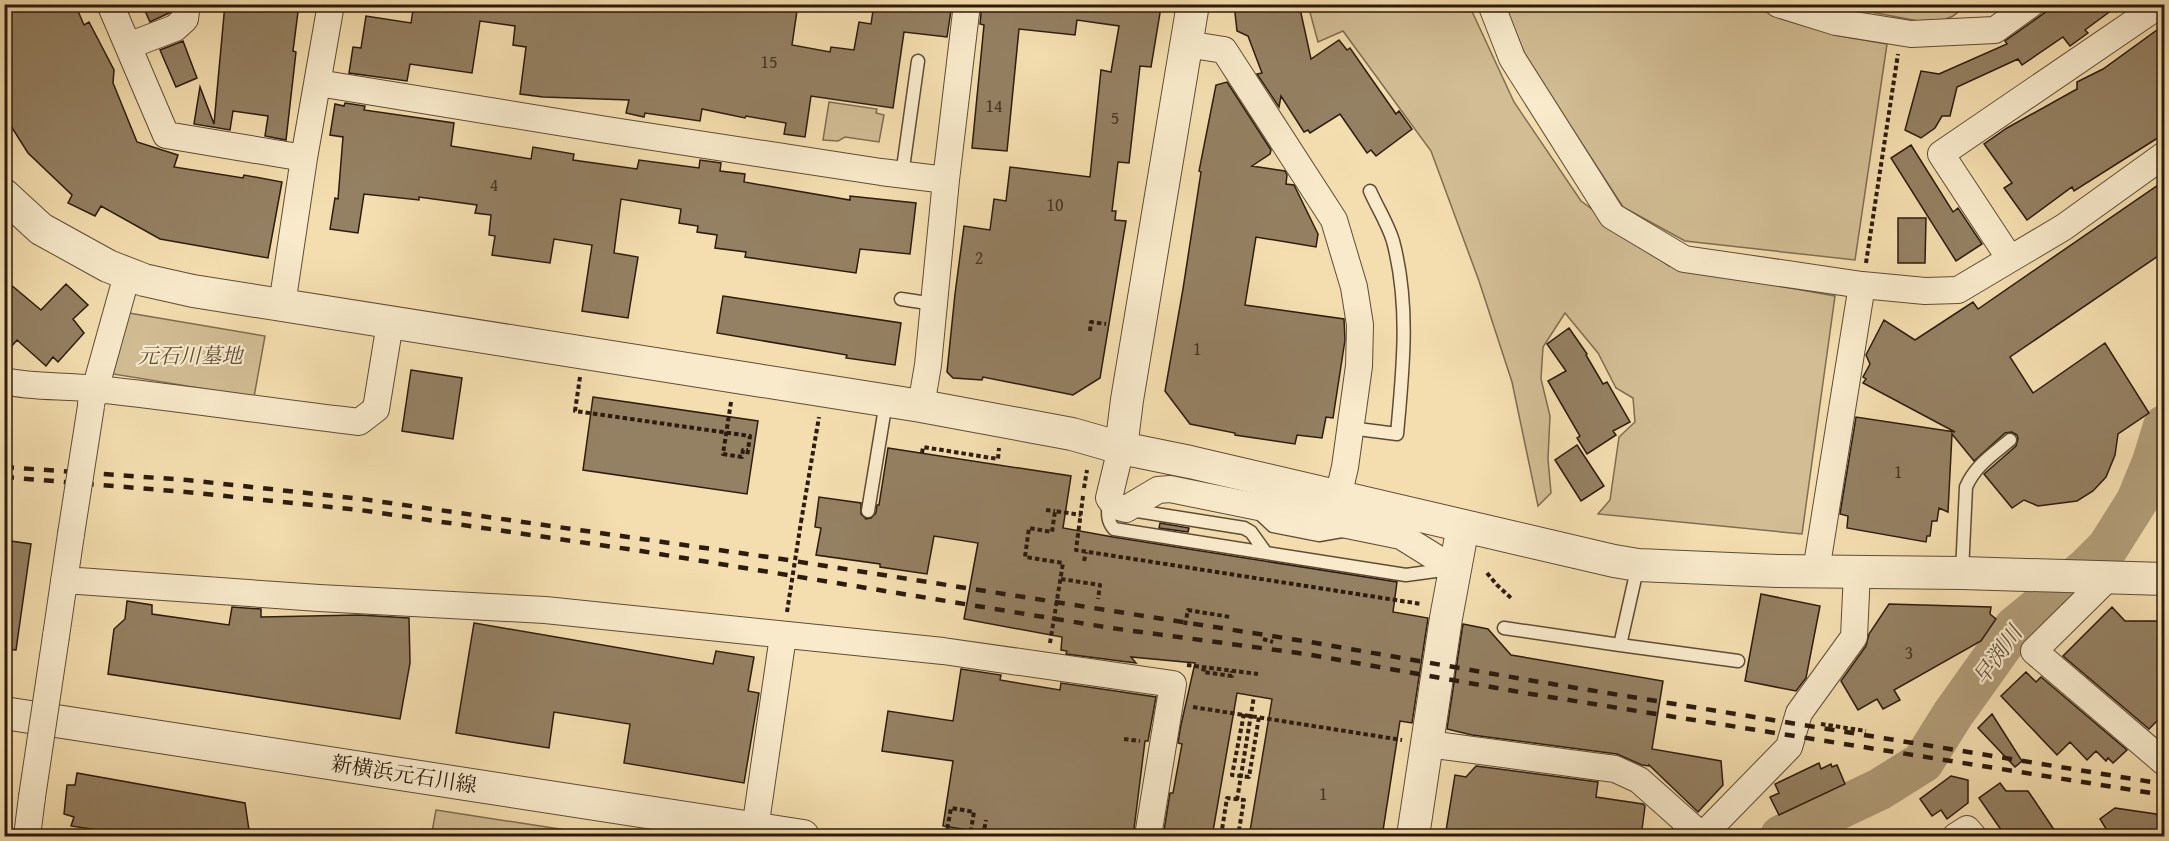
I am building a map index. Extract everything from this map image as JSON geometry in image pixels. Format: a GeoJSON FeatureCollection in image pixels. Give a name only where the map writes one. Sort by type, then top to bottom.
{"type":"FeatureCollection","features":[{"type":"Feature","properties":{"kind":"street"},"geometry":{"type":"LineString","coordinates":[[110,4],[166,135],[304,158]]}},
{"type":"Feature","properties":{"kind":"street"},"geometry":{"type":"LineString","coordinates":[[128,46],[174,28],[185,19],[188,4]]}},
{"type":"Feature","properties":{"kind":"street"},"geometry":{"type":"LineString","coordinates":[[282,305],[304,158],[331,4]]}},
{"type":"Feature","properties":{"kind":"street"},"geometry":{"type":"LineString","coordinates":[[921,406],[967,4]]}},
{"type":"Feature","properties":{"kind":"street"},"geometry":{"type":"LineString","coordinates":[[1193,4],[1127,400],[1117,504],[1158,490],[1170,489],[1401,536],[1454,568]]}},
{"type":"Feature","properties":{"kind":"street"},"geometry":{"type":"LineString","coordinates":[[1491,4],[1512,58],[1612,216],[1684,259],[1862,285],[1925,291],[1958,290],[2064,227],[2164,155]]}},
{"type":"Feature","properties":{"kind":"street"},"geometry":{"type":"LineString","coordinates":[[1778,4],[1836,22],[1911,34],[1995,30],[2031,4]]}},
{"type":"Feature","properties":{"kind":"street"},"geometry":{"type":"LineString","coordinates":[[2010,260],[1941,154],[2161,4]]}},
{"type":"Feature","properties":{"kind":"street"},"geometry":{"type":"LineString","coordinates":[[1186,44],[1224,50],[1334,220],[1354,287],[1360,325],[1359,366],[1338,497]]}},
{"type":"Feature","properties":{"kind":"street"},"geometry":{"type":"LineString","coordinates":[[318,82],[607,130],[946,180]]}},
{"type":"Feature","properties":{"kind":"street"},"geometry":{"type":"LineString","coordinates":[[4,195],[41,229],[108,266],[127,275],[193,291],[921,406],[1072,434],[1575,553],[1638,565],[2164,579]]}},
{"type":"Feature","properties":{"kind":"street"},"geometry":{"type":"LineString","coordinates":[[27,837],[93,397],[127,275]]}},
{"type":"Feature","properties":{"kind":"street"},"geometry":{"type":"LineString","coordinates":[[1816,571],[1862,285]]}},
{"type":"Feature","properties":{"kind":"street"},"geometry":{"type":"LineString","coordinates":[[4,381],[93,397],[251,410],[359,422],[376,409],[390,323]]}},
{"type":"Feature","properties":{"kind":"street"},"geometry":{"type":"LineString","coordinates":[[1413,837],[1417,742],[1463,526]]}},
{"type":"Feature","properties":{"kind":"street"},"geometry":{"type":"LineString","coordinates":[[1417,742],[1615,769],[1639,780],[1702,836],[1789,747],[1799,713],[1854,637],[1857,572]]}},
{"type":"Feature","properties":{"kind":"street"},"geometry":{"type":"LineString","coordinates":[[2108,578],[2034,651],[2164,762]]}},
{"type":"Feature","properties":{"kind":"street"},"geometry":{"type":"LineString","coordinates":[[64,580],[319,598],[785,624],[944,651],[1173,684],[1148,837]]}},
{"type":"Feature","properties":{"kind":"street"},"geometry":{"type":"LineString","coordinates":[[754,832],[785,624]]}},
{"type":"Feature","properties":{"kind":"street","name":"新横浜元石川線"},"geometry":{"type":"LineString","coordinates":[[4,713],[754,832],[803,837]]}},
{"type":"Feature","properties":{"kind":"street"},"geometry":{"type":"LineString","coordinates":[[1956,837],[1967,829],[1973,837]]}},
{"type":"Feature","properties":{"kind":"lane"},"geometry":{"type":"LineString","coordinates":[[902,175],[918,61]]}},
{"type":"Feature","properties":{"kind":"lane"},"geometry":{"type":"LineString","coordinates":[[1350,428],[1397,434],[1405,347],[1403,294],[1392,240],[1370,191]]}},
{"type":"Feature","properties":{"kind":"lane"},"geometry":{"type":"LineString","coordinates":[[901,299],[934,304]]}},
{"type":"Feature","properties":{"kind":"lane"},"geometry":{"type":"LineString","coordinates":[[868,511],[887,401]]}},
{"type":"Feature","properties":{"kind":"lane"},"geometry":{"type":"LineString","coordinates":[[1962,573],[1966,487],[1978,466],[2010,440]]}},
{"type":"Feature","properties":{"kind":"lane"},"geometry":{"type":"LineString","coordinates":[[1266,553],[1251,532],[1244,528],[1117,504],[1107,516],[1114,529],[1406,576],[1454,568]]}},
{"type":"Feature","properties":{"kind":"lane"},"geometry":{"type":"LineString","coordinates":[[1620,645],[1638,565]]}},
{"type":"Feature","properties":{"kind":"lane"},"geometry":{"type":"LineString","coordinates":[[1504,628],[1738,662]]}},
{"type":"Feature","properties":{"kind":"path"},"geometry":{"type":"LineString","coordinates":[[1862,285],[1902,32]]}},
{"type":"Feature","properties":{"kind":"path"},"geometry":{"type":"LineString","coordinates":[[1090,331],[1091,322],[1106,324]]}},
{"type":"Feature","properties":{"kind":"path"},"geometry":{"type":"LineString","coordinates":[[580,376],[575,411],[750,436],[747,457]]}},
{"type":"Feature","properties":{"kind":"path"},"geometry":{"type":"LineString","coordinates":[[731,401],[723,454],[742,457],[743,450],[748,450]]}},
{"type":"Feature","properties":{"kind":"path"},"geometry":{"type":"LineString","coordinates":[[785,624],[819,416]]}},
{"type":"Feature","properties":{"kind":"path"},"geometry":{"type":"LineString","coordinates":[[922,453],[923,447],[998,459],[999,446]]}},
{"type":"Feature","properties":{"kind":"path"},"geometry":{"type":"LineString","coordinates":[[1046,510],[1081,515]]}},
{"type":"Feature","properties":{"kind":"path"},"geometry":{"type":"LineString","coordinates":[[1055,511],[1052,532],[1029,528],[1025,557],[1063,562],[1049,646],[1060,647]]}},
{"type":"Feature","properties":{"kind":"path"},"geometry":{"type":"LineString","coordinates":[[1084,561],[1086,552]]}},
{"type":"Feature","properties":{"kind":"path"},"geometry":{"type":"LineString","coordinates":[[1487,573],[1511,598]]}},
{"type":"Feature","properties":{"kind":"path"},"geometry":{"type":"LineString","coordinates":[[1061,579],[1100,585],[1098,599]]}},
{"type":"Feature","properties":{"kind":"path"},"geometry":{"type":"LineString","coordinates":[[1185,626],[1188,610],[1230,617]]}},
{"type":"Feature","properties":{"kind":"path"},"geometry":{"type":"LineString","coordinates":[[1263,639],[1273,642]]}},
{"type":"Feature","properties":{"kind":"path"},"geometry":{"type":"LineString","coordinates":[[1185,664],[1204,667],[1203,672],[1232,676],[1232,671],[1258,674]]}},
{"type":"Feature","properties":{"kind":"path"},"geometry":{"type":"LineString","coordinates":[[1237,800],[1254,696]]}},
{"type":"Feature","properties":{"kind":"path"},"geometry":{"type":"LineString","coordinates":[[1185,706],[1417,742]]}},
{"type":"Feature","properties":{"kind":"path"},"geometry":{"type":"LineString","coordinates":[[1244,714],[1232,775],[1249,777],[1259,717]]}},
{"type":"Feature","properties":{"kind":"path"},"geometry":{"type":"LineString","coordinates":[[1797,720],[1866,731]]}},
{"type":"Feature","properties":{"kind":"path"},"geometry":{"type":"LineString","coordinates":[[1124,739],[1144,741]]}},
{"type":"Feature","properties":{"kind":"path"},"geometry":{"type":"LineString","coordinates":[[1221,837],[1227,798],[1244,801],[1238,837]]}},
{"type":"Feature","properties":{"kind":"path"},"geometry":{"type":"LineString","coordinates":[[946,837],[951,808],[974,812],[970,837]]}},
{"type":"Feature","properties":{"kind":"path"},"geometry":{"type":"LineString","coordinates":[[983,837],[986,820]]}},
{"type":"Feature","properties":{"kind":"green space"},"geometry":{"type":"Polygon","coordinates":[[[1365,4],[1366,7],[1373,4],[1469,5],[1514,102],[1581,201],[1669,266],[1835,296],[1802,534],[1598,514],[1610,500],[1619,437],[1635,422],[1633,398],[1616,388],[1598,353],[1565,313],[1543,347],[1541,379],[1550,416],[1548,459],[1551,493],[1538,506],[1512,382],[1479,281],[1431,151],[1343,31],[1318,42],[1308,5],[1365,4]]]}},
{"type":"Feature","properties":{"kind":"green space"},"geometry":{"type":"Polygon","coordinates":[[[1504,5],[1746,5],[1834,35],[1887,44],[1855,260],[1685,241],[1623,207],[1526,57],[1504,5]]]}},
{"type":"Feature","properties":{"kind":"green space"},"geometry":{"type":"Polygon","coordinates":[[[1834,5],[1967,5],[1953,16],[1934,24],[1834,5]]]}},
{"type":"Feature","properties":{"kind":"green space"},"geometry":{"type":"Polygon","coordinates":[[[829,102],[877,109],[876,113],[884,115],[879,142],[845,137],[838,141],[823,140],[829,102]]]}},
{"type":"Feature","properties":{"kind":"green space","name":"元石川墓地"},"geometry":{"type":"Polygon","coordinates":[[[129,313],[265,336],[254,397],[113,374],[129,313]]]}},
{"type":"Feature","properties":{"kind":"green space"},"geometry":{"type":"Polygon","coordinates":[[[436,810],[605,836],[459,836],[432,832],[436,810]]]}},
{"type":"Feature","properties":{"kind":"building"},"geometry":{"type":"Polygon","coordinates":[[[4,4],[75,4],[84,25],[89,22],[114,70],[113,83],[137,142],[178,155],[174,167],[282,182],[268,258],[160,239],[101,206],[95,216],[68,203],[72,195],[28,153],[4,115],[4,4]]]}},
{"type":"Feature","properties":{"kind":"building"},"geometry":{"type":"Polygon","coordinates":[[[142,4],[169,4],[171,12],[150,22],[142,4]]]}},
{"type":"Feature","properties":{"kind":"building"},"geometry":{"type":"Polygon","coordinates":[[[225,4],[299,4],[286,140],[265,136],[268,116],[233,111],[230,130],[194,124],[200,87],[214,124],[225,4]]]}},
{"type":"Feature","properties":{"kind":"building"},"geometry":{"type":"Polygon","coordinates":[[[414,4],[798,4],[792,45],[830,52],[831,47],[854,50],[859,22],[871,24],[874,4],[952,4],[947,37],[904,32],[893,108],[811,96],[805,137],[784,134],[786,123],[746,116],[745,118],[702,109],[700,121],[645,113],[644,117],[626,113],[629,100],[520,94],[526,47],[513,45],[515,26],[480,21],[472,73],[410,64],[407,81],[349,73],[353,47],[361,48],[366,16],[411,23],[414,4]]]}},
{"type":"Feature","properties":{"kind":"building"},"geometry":{"type":"Polygon","coordinates":[[[982,4],[1154,4],[1160,13],[1151,67],[1140,66],[1129,163],[1118,162],[1112,211],[1116,211],[1115,220],[1126,221],[1100,378],[1073,395],[983,377],[982,380],[953,378],[947,372],[955,294],[964,226],[990,230],[994,199],[1006,201],[1010,167],[1090,177],[1101,70],[1111,72],[1119,26],[1077,20],[1075,35],[1019,29],[1007,151],[972,148],[984,25],[980,24],[982,4]]]}},
{"type":"Feature","properties":{"kind":"building"},"geometry":{"type":"Polygon","coordinates":[[[1234,4],[1299,4],[1311,59],[1339,40],[1347,50],[1350,48],[1396,114],[1399,111],[1412,129],[1376,156],[1371,150],[1367,153],[1340,114],[1310,133],[1308,130],[1304,132],[1281,96],[1279,107],[1257,74],[1262,73],[1248,36],[1237,31],[1234,4]]]}},
{"type":"Feature","properties":{"kind":"building"},"geometry":{"type":"Polygon","coordinates":[[[2057,4],[2120,4],[2085,30],[2088,33],[2070,46],[2063,37],[2022,65],[2018,59],[1957,87],[1950,116],[1942,116],[1935,128],[1921,138],[1905,130],[1921,71],[1939,74],[2007,44],[2005,41],[2057,4]]]}},
{"type":"Feature","properties":{"kind":"building"},"geometry":{"type":"Polygon","coordinates":[[[2164,25],[2164,134],[2074,191],[2072,187],[2027,220],[2004,188],[2012,183],[1984,144],[2007,128],[2077,89],[2077,82],[2103,69],[2164,25]]]}},
{"type":"Feature","properties":{"kind":"building"},"geometry":{"type":"Polygon","coordinates":[[[183,41],[197,78],[176,87],[160,50],[183,41]]]}},
{"type":"Feature","properties":{"kind":"building"},"geometry":{"type":"Polygon","coordinates":[[[1227,82],[1271,150],[1270,154],[1252,166],[1285,171],[1286,184],[1294,185],[1318,234],[1316,247],[1256,237],[1245,305],[1344,319],[1345,340],[1333,418],[1326,417],[1322,438],[1297,435],[1295,444],[1235,435],[1235,433],[1190,424],[1165,391],[1183,289],[1201,172],[1199,171],[1216,85],[1227,82]]]}},
{"type":"Feature","properties":{"kind":"building"},"geometry":{"type":"Polygon","coordinates":[[[345,103],[365,106],[364,110],[454,123],[451,146],[531,159],[533,147],[574,154],[573,160],[637,169],[639,160],[699,168],[700,160],[721,163],[720,171],[745,174],[744,182],[850,200],[850,196],[916,203],[910,254],[860,249],[856,273],[745,257],[746,252],[715,248],[717,235],[697,232],[698,226],[679,223],[681,209],[621,199],[614,253],[638,257],[628,318],[582,311],[592,245],[554,239],[550,263],[492,255],[495,236],[489,235],[491,215],[475,213],[477,205],[419,197],[419,200],[364,194],[358,233],[330,229],[335,198],[338,199],[343,137],[330,135],[335,104],[344,106],[345,103]]]}},
{"type":"Feature","properties":{"kind":"building"},"geometry":{"type":"Polygon","coordinates":[[[1911,145],[1953,212],[1958,208],[1982,244],[1956,261],[1891,158],[1911,145]]]}},
{"type":"Feature","properties":{"kind":"building"},"geometry":{"type":"Polygon","coordinates":[[[2164,181],[2164,252],[2010,357],[2033,393],[2105,343],[2149,413],[2118,434],[2115,455],[2106,477],[2093,491],[2077,501],[2038,506],[2024,500],[2012,508],[1984,474],[2016,446],[2017,435],[2012,432],[2005,433],[1974,461],[1952,434],[1948,512],[1939,508],[1937,521],[1932,521],[1930,536],[1927,536],[1926,542],[1847,528],[1848,516],[1840,514],[1856,417],[1955,432],[1863,383],[1866,379],[1863,377],[1870,364],[1866,355],[1884,320],[1915,340],[1973,302],[1978,309],[2164,181]]]}},
{"type":"Feature","properties":{"kind":"building"},"geometry":{"type":"Polygon","coordinates":[[[1898,218],[1926,218],[1925,263],[1898,263],[1898,218]]]}},
{"type":"Feature","properties":{"kind":"building"},"geometry":{"type":"Polygon","coordinates":[[[4,279],[41,310],[66,284],[88,305],[73,319],[84,333],[58,362],[53,357],[46,366],[17,340],[4,355],[4,279]]]}},
{"type":"Feature","properties":{"kind":"building"},"geometry":{"type":"Polygon","coordinates":[[[723,296],[901,323],[895,365],[717,333],[723,296]]]}},
{"type":"Feature","properties":{"kind":"building"},"geometry":{"type":"Polygon","coordinates":[[[1569,328],[1587,354],[1603,384],[1607,382],[1630,422],[1613,431],[1616,435],[1587,454],[1577,438],[1580,436],[1548,381],[1566,371],[1547,344],[1569,328]]]}},
{"type":"Feature","properties":{"kind":"building"},"geometry":{"type":"Polygon","coordinates":[[[411,370],[462,378],[453,439],[402,431],[411,370]]]}},
{"type":"Feature","properties":{"kind":"building"},"geometry":{"type":"Polygon","coordinates":[[[593,397],[758,421],[747,494],[583,470],[593,397]]]}},
{"type":"Feature","properties":{"kind":"building"},"geometry":{"type":"Polygon","coordinates":[[[1577,445],[1604,486],[1581,501],[1555,460],[1577,445]]]}},
{"type":"Feature","properties":{"kind":"building"},"geometry":{"type":"Polygon","coordinates":[[[888,448],[1071,476],[1063,528],[1397,582],[1393,612],[1428,618],[1412,723],[1400,721],[1382,837],[1249,837],[1272,699],[1237,693],[1212,837],[1163,837],[1170,793],[1173,793],[1182,744],[1178,743],[1181,725],[1195,663],[1131,657],[1136,663],[1066,654],[1067,651],[1061,650],[1062,637],[964,619],[978,543],[934,536],[927,574],[880,567],[880,564],[816,555],[821,528],[815,527],[819,497],[861,503],[861,514],[866,519],[871,518],[879,505],[888,448]]]}},
{"type":"Feature","properties":{"kind":"building"},"geometry":{"type":"Polygon","coordinates":[[[1160,523],[1189,528],[1188,532],[1159,528],[1160,523]]]}},
{"type":"Feature","properties":{"kind":"building"},"geometry":{"type":"Polygon","coordinates":[[[4,540],[31,544],[16,650],[4,649],[4,540]]]}},
{"type":"Feature","properties":{"kind":"building"},"geometry":{"type":"Polygon","coordinates":[[[1761,594],[1820,606],[1806,678],[1796,691],[1745,681],[1761,594]]]}},
{"type":"Feature","properties":{"kind":"building"},"geometry":{"type":"Polygon","coordinates":[[[127,601],[152,605],[152,614],[229,625],[232,607],[261,609],[261,617],[359,615],[409,618],[410,663],[400,719],[108,674],[114,629],[125,619],[127,601]]]}},
{"type":"Feature","properties":{"kind":"building"},"geometry":{"type":"Polygon","coordinates":[[[1889,604],[1991,607],[1990,614],[1996,619],[1981,641],[1894,690],[1900,700],[1883,709],[1877,699],[1858,710],[1841,681],[1866,646],[1869,634],[1889,604]]]}},
{"type":"Feature","properties":{"kind":"building"},"geometry":{"type":"Polygon","coordinates":[[[2112,607],[2125,621],[2164,621],[2164,714],[2149,729],[2063,656],[2112,607]]]}},
{"type":"Feature","properties":{"kind":"building"},"geometry":{"type":"Polygon","coordinates":[[[474,623],[713,664],[716,651],[754,657],[748,691],[759,693],[744,783],[624,763],[630,724],[554,712],[549,748],[456,733],[474,623]]]}},
{"type":"Feature","properties":{"kind":"building"},"geometry":{"type":"Polygon","coordinates":[[[1463,624],[1488,629],[1511,655],[1663,681],[1652,749],[1721,761],[1723,785],[1698,812],[1649,765],[1642,765],[1617,754],[1472,735],[1447,729],[1463,624]]]}},
{"type":"Feature","properties":{"kind":"building"},"geometry":{"type":"Polygon","coordinates":[[[961,669],[1001,675],[1000,680],[1060,690],[1061,683],[1156,697],[1148,741],[1145,741],[1133,837],[1012,837],[943,826],[953,761],[882,751],[888,711],[953,721],[961,669]]]}},
{"type":"Feature","properties":{"kind":"building"},"geometry":{"type":"Polygon","coordinates":[[[2026,672],[2036,682],[2041,677],[2127,750],[2113,763],[2108,758],[2106,761],[2096,751],[2087,760],[2070,742],[2057,755],[2001,696],[2026,672]]]}},
{"type":"Feature","properties":{"kind":"building"},"geometry":{"type":"Polygon","coordinates":[[[1992,714],[2022,761],[2015,767],[1978,728],[1992,714]]]}},
{"type":"Feature","properties":{"kind":"building"},"geometry":{"type":"Polygon","coordinates":[[[1819,763],[1821,769],[1831,764],[1832,767],[1837,765],[1845,784],[1779,815],[1770,797],[1779,793],[1775,784],[1819,763]]]}},
{"type":"Feature","properties":{"kind":"building"},"geometry":{"type":"Polygon","coordinates":[[[1476,766],[1598,782],[1596,797],[1645,806],[1641,837],[1445,837],[1455,775],[1466,777],[1476,766]]]}},
{"type":"Feature","properties":{"kind":"building"},"geometry":{"type":"Polygon","coordinates":[[[77,773],[245,803],[250,837],[143,837],[71,826],[74,817],[64,814],[67,785],[75,785],[77,773]]]}},
{"type":"Feature","properties":{"kind":"building"},"geometry":{"type":"Polygon","coordinates":[[[1951,776],[1968,780],[1968,803],[1947,819],[1941,810],[1932,816],[1920,799],[1951,776]]]}},
{"type":"Feature","properties":{"kind":"building"},"geometry":{"type":"Polygon","coordinates":[[[2000,783],[2006,791],[2028,791],[2059,837],[2006,837],[1979,798],[2000,783]]]}},
{"type":"Feature","properties":{"kind":"building"},"geometry":{"type":"Polygon","coordinates":[[[2115,808],[2156,814],[2164,827],[2164,837],[2111,837],[2100,819],[2115,808]]]}},
{"type":"Feature","properties":{"kind":"waterway","name":"早渕川"},"geometry":{"type":"LineString","coordinates":[[1781,836],[1880,789],[1923,762],[1953,714],[2015,627],[2086,569],[2108,547],[2137,501],[2153,462],[2164,426]]}},
{"type":"Feature","properties":{"kind":"railway"},"geometry":{"type":"LineString","coordinates":[[4,467],[187,480],[362,499],[775,558],[1310,642],[2164,784]]}},
{"type":"Feature","properties":{"kind":"railway"},"geometry":{"type":"LineString","coordinates":[[4,477],[186,492],[360,510],[641,551],[1111,628],[1306,654],[1531,694],[2164,795]]}}]}
